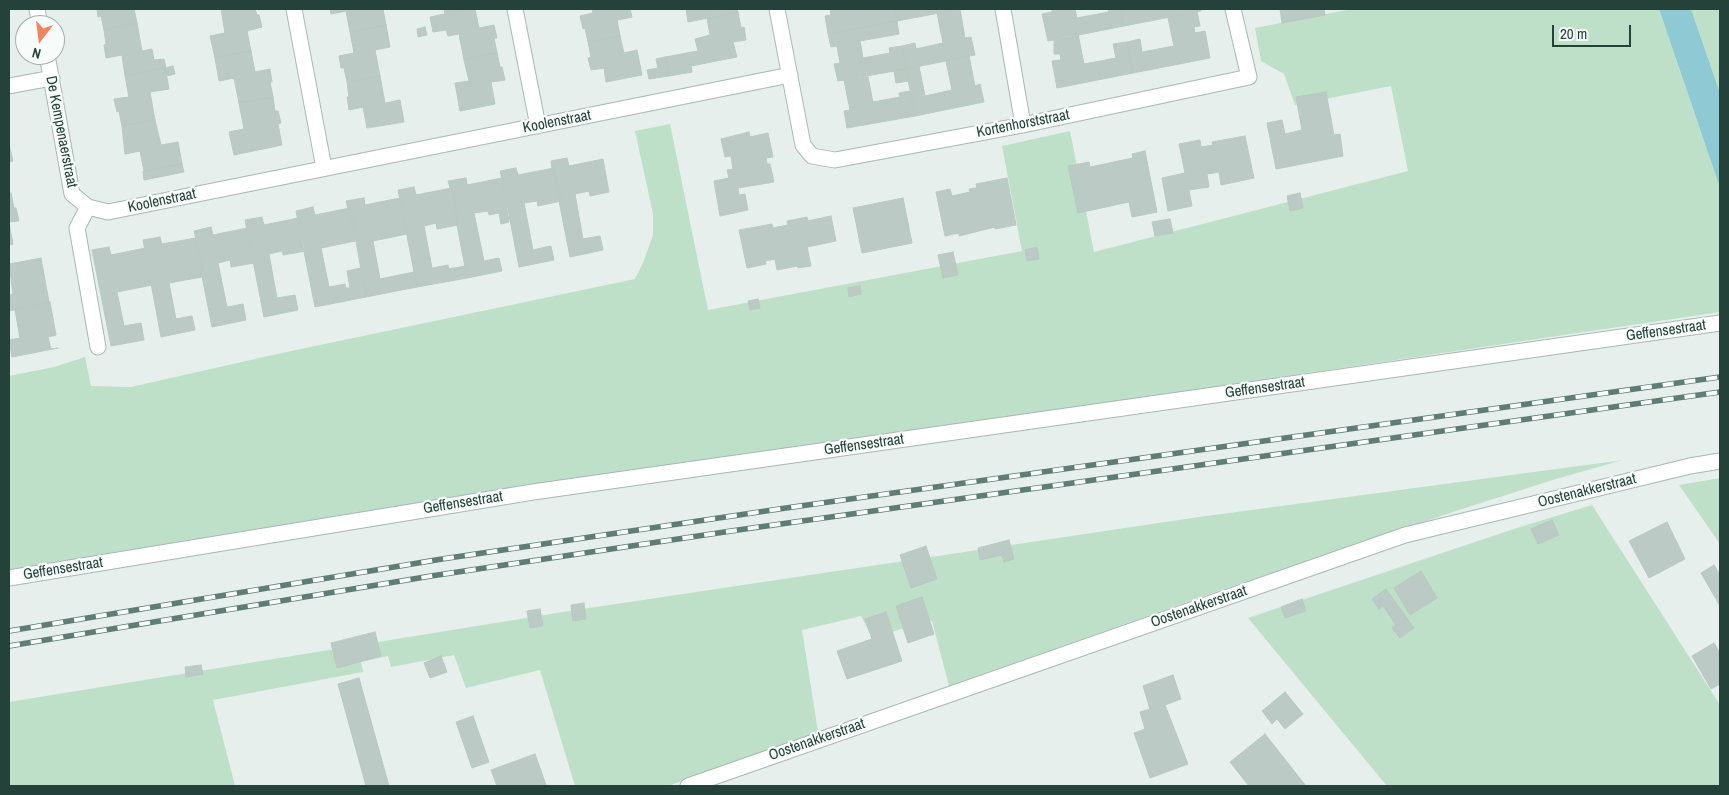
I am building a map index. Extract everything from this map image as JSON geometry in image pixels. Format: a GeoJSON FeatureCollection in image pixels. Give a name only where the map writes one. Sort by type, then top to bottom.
{"type":"FeatureCollection","features":[{"type":"Feature","properties":{"kind":"street"},"geometry":{"type":"LineString","coordinates":[[294,9],[324,168]]}},
{"type":"Feature","properties":{"kind":"street"},"geometry":{"type":"LineString","coordinates":[[515,9],[538,126]]}},
{"type":"Feature","properties":{"kind":"street","name":"Kortenhorststraat"},"geometry":{"type":"LineString","coordinates":[[777,9],[803,145],[812,156],[835,160],[1023,125],[1249,77],[1233,9]]}},
{"type":"Feature","properties":{"kind":"street"},"geometry":{"type":"LineString","coordinates":[[1002,9],[1023,125]]}},
{"type":"Feature","properties":{"kind":"street","name":"De Kempenaerstraat"},"geometry":{"type":"LineString","coordinates":[[49,65],[72,194],[88,206],[77,228],[98,347]]}},
{"type":"Feature","properties":{"kind":"street","name":"Koolenstraat"},"geometry":{"type":"LineString","coordinates":[[88,206],[108,212],[790,75]]}},
{"type":"Feature","properties":{"kind":"street"},"geometry":{"type":"LineString","coordinates":[[9,86],[52,78]]}},
{"type":"Feature","properties":{"kind":"street","name":"Geffensestraat"},"geometry":{"type":"LineString","coordinates":[[9,578],[533,492],[1720,323]]}},
{"type":"Feature","properties":{"kind":"street","name":"Oostenakkerstraat"},"geometry":{"type":"LineString","coordinates":[[688,786],[1405,535],[1690,466],[1720,461]]}},
{"type":"Feature","properties":{"kind":"green space"},"geometry":{"type":"Polygon","coordinates":[[[1352,9],[1659,9],[1720,188],[1720,312],[382,510],[9,571],[9,376],[54,367],[85,357],[91,386],[131,387],[277,354],[635,279],[653,235],[653,214],[635,131],[670,124],[708,310],[1022,251],[1002,146],[1070,131],[1094,252],[1408,171],[1391,86],[1295,105],[1284,74],[1261,61],[1255,28],[1352,9]]]}},
{"type":"Feature","properties":{"kind":"green space"},"geometry":{"type":"Polygon","coordinates":[[[1691,9],[1720,9],[1720,93],[1691,9]]]}},
{"type":"Feature","properties":{"kind":"green space"},"geometry":{"type":"Polygon","coordinates":[[[1623,460],[1456,511],[1221,590],[949,686],[932,621],[872,637],[861,616],[802,630],[818,732],[668,786],[575,786],[540,670],[466,688],[454,655],[391,667],[388,656],[361,662],[363,672],[213,700],[235,786],[9,786],[9,702],[569,611],[1192,518],[1623,460]]]}},
{"type":"Feature","properties":{"kind":"green space"},"geometry":{"type":"Polygon","coordinates":[[[1720,478],[1720,544],[1679,485],[1720,478]]]}},
{"type":"Feature","properties":{"kind":"green space"},"geometry":{"type":"Polygon","coordinates":[[[1592,505],[1720,705],[1720,786],[1387,786],[1248,618],[1517,528],[1592,505]]]}},
{"type":"Feature","properties":{"kind":"water"},"geometry":{"type":"Polygon","coordinates":[[[1659,9],[1691,9],[1720,93],[1720,188],[1659,9]]]}},
{"type":"Feature","properties":{"kind":"building"},"geometry":{"type":"Polygon","coordinates":[[[97,9],[134,9],[137,23],[104,30],[101,16],[98,17],[97,9]]]}},
{"type":"Feature","properties":{"kind":"building"},"geometry":{"type":"Polygon","coordinates":[[[221,9],[255,9],[257,15],[259,15],[262,27],[247,31],[251,51],[215,58],[210,36],[225,33],[221,9]]]}},
{"type":"Feature","properties":{"kind":"building"},"geometry":{"type":"Polygon","coordinates":[[[330,9],[383,9],[386,25],[350,32],[346,11],[331,14],[330,9]]]}},
{"type":"Feature","properties":{"kind":"building"},"geometry":{"type":"Polygon","coordinates":[[[444,9],[469,9],[445,14],[444,9]]]}},
{"type":"Feature","properties":{"kind":"building"},"geometry":{"type":"Polygon","coordinates":[[[475,9],[479,28],[494,25],[497,38],[494,38],[497,53],[464,60],[459,34],[448,36],[446,30],[433,32],[430,17],[475,9]]]}},
{"type":"Feature","properties":{"kind":"building"},"geometry":{"type":"Polygon","coordinates":[[[592,9],[630,9],[632,17],[617,20],[620,36],[588,42],[580,16],[593,13],[592,9]]]}},
{"type":"Feature","properties":{"kind":"building"},"geometry":{"type":"Polygon","coordinates":[[[686,9],[737,9],[738,12],[688,22],[686,9]]]}},
{"type":"Feature","properties":{"kind":"building"},"geometry":{"type":"Polygon","coordinates":[[[830,9],[855,9],[855,11],[895,9],[897,21],[828,34],[825,16],[831,15],[830,9]]]}},
{"type":"Feature","properties":{"kind":"building"},"geometry":{"type":"Polygon","coordinates":[[[895,9],[960,9],[897,21],[895,9]]]}},
{"type":"Feature","properties":{"kind":"building"},"geometry":{"type":"Polygon","coordinates":[[[960,9],[965,38],[971,37],[975,55],[906,69],[902,46],[915,43],[916,49],[943,43],[937,13],[960,9]]]}},
{"type":"Feature","properties":{"kind":"building"},"geometry":{"type":"Polygon","coordinates":[[[1052,9],[1075,9],[1077,18],[1109,12],[1108,9],[1121,9],[1124,26],[1048,41],[1042,14],[1052,12],[1052,9]]]}},
{"type":"Feature","properties":{"kind":"building"},"geometry":{"type":"Polygon","coordinates":[[[1121,9],[1201,9],[1201,11],[1124,26],[1121,9]]]}},
{"type":"Feature","properties":{"kind":"building"},"geometry":{"type":"Polygon","coordinates":[[[1280,9],[1324,9],[1325,15],[1282,23],[1280,9]]]}},
{"type":"Feature","properties":{"kind":"building"},"geometry":{"type":"Polygon","coordinates":[[[1197,11],[1200,26],[1194,27],[1195,33],[1205,31],[1210,58],[1133,73],[1127,42],[1140,39],[1142,52],[1174,46],[1168,18],[1197,11]]]}},
{"type":"Feature","properties":{"kind":"building"},"geometry":{"type":"Polygon","coordinates":[[[738,12],[741,28],[744,27],[746,40],[733,42],[737,57],[691,66],[692,72],[669,76],[665,57],[698,51],[695,39],[710,35],[707,18],[738,12]]]}},
{"type":"Feature","properties":{"kind":"building"},"geometry":{"type":"Polygon","coordinates":[[[897,21],[899,34],[860,41],[863,58],[890,53],[889,48],[902,46],[906,69],[838,81],[834,64],[840,63],[837,46],[831,47],[828,34],[897,21]]]}},
{"type":"Feature","properties":{"kind":"building"},"geometry":{"type":"Polygon","coordinates":[[[137,23],[142,51],[152,49],[154,60],[164,59],[166,68],[125,76],[122,55],[106,58],[104,30],[137,23]]]}},
{"type":"Feature","properties":{"kind":"building"},"geometry":{"type":"Polygon","coordinates":[[[386,25],[390,47],[375,50],[380,76],[347,82],[344,68],[341,68],[339,56],[354,53],[350,32],[386,25]]]}},
{"type":"Feature","properties":{"kind":"building"},"geometry":{"type":"Polygon","coordinates":[[[425,27],[427,35],[418,37],[417,29],[425,27]]]}},
{"type":"Feature","properties":{"kind":"building"},"geometry":{"type":"Polygon","coordinates":[[[1078,34],[1084,64],[1116,58],[1113,44],[1127,42],[1133,73],[1057,88],[1052,61],[1061,60],[1060,54],[1054,54],[1054,39],[1078,34]]]}},
{"type":"Feature","properties":{"kind":"building"},"geometry":{"type":"Polygon","coordinates":[[[620,36],[624,53],[637,50],[642,75],[606,82],[604,68],[591,70],[588,58],[591,57],[588,42],[620,36]]]}},
{"type":"Feature","properties":{"kind":"building"},"geometry":{"type":"Polygon","coordinates":[[[251,51],[255,72],[270,69],[273,97],[239,103],[234,78],[219,81],[215,58],[251,51]]]}},
{"type":"Feature","properties":{"kind":"building"},"geometry":{"type":"Polygon","coordinates":[[[497,53],[505,80],[491,82],[495,104],[460,111],[455,83],[469,81],[464,60],[497,53]]]}},
{"type":"Feature","properties":{"kind":"building"},"geometry":{"type":"Polygon","coordinates":[[[969,56],[975,86],[980,84],[984,102],[915,116],[906,69],[919,66],[925,96],[952,90],[946,61],[969,56]]]}},
{"type":"Feature","properties":{"kind":"building"},"geometry":{"type":"Polygon","coordinates":[[[665,57],[669,76],[649,79],[647,70],[658,68],[656,59],[665,57]]]}},
{"type":"Feature","properties":{"kind":"building"},"geometry":{"type":"Polygon","coordinates":[[[173,66],[175,74],[166,76],[165,68],[173,66]]]}},
{"type":"Feature","properties":{"kind":"building"},"geometry":{"type":"Polygon","coordinates":[[[165,68],[169,89],[150,92],[155,120],[122,126],[114,99],[129,97],[125,76],[165,68]]]}},
{"type":"Feature","properties":{"kind":"building"},"geometry":{"type":"Polygon","coordinates":[[[906,69],[909,81],[896,83],[894,71],[906,69]]]}},
{"type":"Feature","properties":{"kind":"building"},"geometry":{"type":"Polygon","coordinates":[[[380,76],[385,103],[400,100],[404,122],[367,128],[363,107],[349,110],[347,82],[380,76]]]}},
{"type":"Feature","properties":{"kind":"building"},"geometry":{"type":"Polygon","coordinates":[[[868,77],[873,102],[900,97],[899,93],[910,91],[915,116],[847,128],[844,111],[850,110],[844,80],[868,77]]]}},
{"type":"Feature","properties":{"kind":"building"},"geometry":{"type":"Polygon","coordinates":[[[1326,92],[1334,135],[1340,134],[1343,156],[1276,169],[1267,123],[1282,120],[1285,134],[1302,130],[1296,97],[1326,92]]]}},
{"type":"Feature","properties":{"kind":"building"},"geometry":{"type":"Polygon","coordinates":[[[273,97],[275,111],[278,111],[281,123],[278,124],[282,145],[234,155],[229,132],[244,129],[239,103],[273,97]]]}},
{"type":"Feature","properties":{"kind":"building"},"geometry":{"type":"Polygon","coordinates":[[[155,120],[161,145],[178,142],[182,164],[144,171],[140,151],[125,154],[122,126],[155,120]]]}},
{"type":"Feature","properties":{"kind":"building"},"geometry":{"type":"Polygon","coordinates":[[[749,132],[750,137],[768,133],[773,157],[766,158],[767,164],[770,164],[774,182],[738,188],[739,195],[745,194],[748,210],[720,216],[714,181],[729,178],[727,170],[733,169],[731,156],[725,157],[721,139],[749,132]]]}},
{"type":"Feature","properties":{"kind":"building"},"geometry":{"type":"Polygon","coordinates":[[[1245,136],[1254,178],[1221,185],[1219,172],[1207,174],[1209,187],[1189,190],[1192,206],[1168,211],[1162,178],[1185,173],[1179,144],[1200,140],[1201,147],[1213,145],[1212,142],[1245,136]]]}},
{"type":"Feature","properties":{"kind":"building"},"geometry":{"type":"Polygon","coordinates":[[[9,144],[13,161],[9,162],[9,144]]]}},
{"type":"Feature","properties":{"kind":"building"},"geometry":{"type":"Polygon","coordinates":[[[1145,151],[1157,212],[1132,217],[1129,202],[1078,213],[1068,166],[1089,162],[1090,167],[1133,158],[1132,154],[1145,151]]]}},
{"type":"Feature","properties":{"kind":"building"},"geometry":{"type":"Polygon","coordinates":[[[567,158],[569,166],[603,159],[609,192],[590,196],[589,191],[575,194],[583,239],[600,236],[603,250],[570,257],[559,201],[561,201],[551,161],[567,158]]]}},
{"type":"Feature","properties":{"kind":"building"},"geometry":{"type":"Polygon","coordinates":[[[182,164],[184,172],[144,180],[143,171],[182,164]]]}},
{"type":"Feature","properties":{"kind":"building"},"geometry":{"type":"Polygon","coordinates":[[[516,168],[518,175],[554,168],[561,201],[538,206],[537,201],[524,203],[533,250],[551,246],[554,260],[519,267],[500,171],[516,168]]]}},
{"type":"Feature","properties":{"kind":"building"},"geometry":{"type":"Polygon","coordinates":[[[466,178],[467,185],[502,178],[509,222],[501,224],[499,213],[489,215],[488,211],[474,213],[484,261],[499,258],[502,271],[467,278],[452,188],[450,188],[448,181],[466,178]]]}},
{"type":"Feature","properties":{"kind":"building"},"geometry":{"type":"Polygon","coordinates":[[[1007,178],[1016,225],[995,229],[995,227],[959,236],[959,233],[945,236],[936,192],[950,189],[952,196],[970,192],[969,189],[977,188],[976,184],[1007,178]]]}},
{"type":"Feature","properties":{"kind":"building"},"geometry":{"type":"Polygon","coordinates":[[[414,187],[416,195],[452,188],[458,225],[437,229],[436,223],[424,226],[432,268],[448,265],[449,269],[465,266],[467,278],[417,287],[398,190],[414,187]]]}},
{"type":"Feature","properties":{"kind":"building"},"geometry":{"type":"Polygon","coordinates":[[[11,193],[19,221],[9,222],[9,194],[11,193]]]}},
{"type":"Feature","properties":{"kind":"building"},"geometry":{"type":"Polygon","coordinates":[[[1300,193],[1303,208],[1290,211],[1287,196],[1300,193]]]}},
{"type":"Feature","properties":{"kind":"building"},"geometry":{"type":"Polygon","coordinates":[[[364,198],[365,205],[400,198],[407,234],[373,241],[380,279],[414,272],[417,287],[366,297],[350,208],[348,209],[346,201],[364,198]]]}},
{"type":"Feature","properties":{"kind":"building"},"geometry":{"type":"Polygon","coordinates":[[[903,198],[912,243],[862,253],[853,208],[903,198]]]}},
{"type":"Feature","properties":{"kind":"building"},"geometry":{"type":"Polygon","coordinates":[[[313,207],[315,215],[350,208],[355,241],[321,248],[329,287],[345,284],[346,288],[350,288],[347,271],[360,268],[366,297],[315,307],[296,211],[313,207]]]}},
{"type":"Feature","properties":{"kind":"building"},"geometry":{"type":"Polygon","coordinates":[[[831,216],[836,241],[807,247],[811,266],[798,268],[797,266],[777,270],[775,259],[765,261],[766,264],[747,268],[739,230],[772,224],[773,228],[788,225],[787,221],[807,217],[808,221],[831,216]]]}},
{"type":"Feature","properties":{"kind":"building"},"geometry":{"type":"Polygon","coordinates":[[[262,217],[264,225],[298,218],[305,251],[283,255],[282,251],[269,254],[277,298],[295,295],[298,310],[264,317],[245,220],[262,217]]]}},
{"type":"Feature","properties":{"kind":"building"},"geometry":{"type":"Polygon","coordinates":[[[1170,219],[1173,233],[1155,236],[1152,222],[1170,219]]]}},
{"type":"Feature","properties":{"kind":"building"},"geometry":{"type":"Polygon","coordinates":[[[9,223],[13,244],[9,245],[9,223]]]}},
{"type":"Feature","properties":{"kind":"building"},"geometry":{"type":"Polygon","coordinates":[[[211,227],[213,235],[247,228],[254,263],[231,267],[230,260],[218,263],[227,307],[243,304],[246,320],[212,327],[201,271],[203,270],[194,231],[211,227]]]}},
{"type":"Feature","properties":{"kind":"building"},"geometry":{"type":"Polygon","coordinates":[[[160,237],[162,244],[196,238],[203,270],[201,271],[202,277],[169,283],[176,319],[192,316],[195,330],[161,337],[143,240],[160,237]]]}},
{"type":"Feature","properties":{"kind":"building"},"geometry":{"type":"Polygon","coordinates":[[[109,247],[111,255],[145,248],[152,285],[117,292],[124,326],[141,323],[144,340],[111,346],[92,250],[109,247]]]}},
{"type":"Feature","properties":{"kind":"building"},"geometry":{"type":"Polygon","coordinates":[[[1037,247],[1039,259],[1027,261],[1025,250],[1037,247]]]}},
{"type":"Feature","properties":{"kind":"building"},"geometry":{"type":"Polygon","coordinates":[[[953,252],[958,275],[943,278],[938,255],[953,252]]]}},
{"type":"Feature","properties":{"kind":"building"},"geometry":{"type":"Polygon","coordinates":[[[41,258],[49,302],[9,311],[9,295],[13,294],[9,264],[41,258]]]}},
{"type":"Feature","properties":{"kind":"building"},"geometry":{"type":"Polygon","coordinates":[[[860,286],[861,294],[849,297],[848,288],[860,286]]]}},
{"type":"Feature","properties":{"kind":"building"},"geometry":{"type":"Polygon","coordinates":[[[758,299],[760,308],[750,310],[748,301],[758,299]]]}},
{"type":"Feature","properties":{"kind":"building"},"geometry":{"type":"Polygon","coordinates":[[[50,302],[56,335],[48,337],[51,349],[58,348],[12,357],[9,340],[20,338],[15,310],[50,302]]]}},
{"type":"Feature","properties":{"kind":"building"},"geometry":{"type":"Polygon","coordinates":[[[1552,520],[1559,535],[1538,544],[1531,529],[1552,520]]]}},
{"type":"Feature","properties":{"kind":"building"},"geometry":{"type":"Polygon","coordinates":[[[1667,522],[1685,559],[1649,578],[1629,541],[1667,522]]]}},
{"type":"Feature","properties":{"kind":"building"},"geometry":{"type":"Polygon","coordinates":[[[1009,540],[1014,559],[1004,562],[1002,555],[980,560],[978,548],[1009,540]]]}},
{"type":"Feature","properties":{"kind":"building"},"geometry":{"type":"Polygon","coordinates":[[[926,546],[937,579],[911,588],[900,555],[926,546]]]}},
{"type":"Feature","properties":{"kind":"building"},"geometry":{"type":"Polygon","coordinates":[[[1714,565],[1720,575],[1720,606],[1701,573],[1714,565]]]}},
{"type":"Feature","properties":{"kind":"building"},"geometry":{"type":"Polygon","coordinates":[[[1421,571],[1437,598],[1410,615],[1394,588],[1421,571]]]}},
{"type":"Feature","properties":{"kind":"building"},"geometry":{"type":"Polygon","coordinates":[[[1386,589],[1414,628],[1400,638],[1392,628],[1396,625],[1383,606],[1379,609],[1372,599],[1386,589]]]}},
{"type":"Feature","properties":{"kind":"building"},"geometry":{"type":"Polygon","coordinates":[[[922,597],[934,634],[908,643],[896,606],[922,597]]]}},
{"type":"Feature","properties":{"kind":"building"},"geometry":{"type":"Polygon","coordinates":[[[1302,599],[1306,611],[1285,618],[1281,607],[1302,599]]]}},
{"type":"Feature","properties":{"kind":"building"},"geometry":{"type":"Polygon","coordinates":[[[584,603],[586,619],[573,621],[571,605],[584,603]]]}},
{"type":"Feature","properties":{"kind":"building"},"geometry":{"type":"Polygon","coordinates":[[[540,609],[543,626],[530,628],[527,611],[540,609]]]}},
{"type":"Feature","properties":{"kind":"building"},"geometry":{"type":"Polygon","coordinates":[[[886,612],[902,661],[847,679],[837,651],[872,639],[865,619],[886,612]]]}},
{"type":"Feature","properties":{"kind":"building"},"geometry":{"type":"Polygon","coordinates":[[[375,632],[381,656],[337,668],[331,643],[375,632]]]}},
{"type":"Feature","properties":{"kind":"building"},"geometry":{"type":"Polygon","coordinates":[[[1714,643],[1720,653],[1720,684],[1711,689],[1692,656],[1714,643]]]}},
{"type":"Feature","properties":{"kind":"building"},"geometry":{"type":"Polygon","coordinates":[[[441,656],[447,672],[430,678],[424,663],[441,656]]]}},
{"type":"Feature","properties":{"kind":"building"},"geometry":{"type":"Polygon","coordinates":[[[201,665],[203,674],[186,677],[185,667],[201,665]]]}},
{"type":"Feature","properties":{"kind":"building"},"geometry":{"type":"Polygon","coordinates":[[[1173,675],[1181,699],[1165,705],[1188,764],[1150,778],[1134,733],[1145,729],[1140,712],[1150,709],[1143,686],[1173,675]]]}},
{"type":"Feature","properties":{"kind":"building"},"geometry":{"type":"Polygon","coordinates":[[[359,678],[389,786],[366,786],[338,684],[359,678]]]}},
{"type":"Feature","properties":{"kind":"building"},"geometry":{"type":"Polygon","coordinates":[[[1285,692],[1303,714],[1285,729],[1277,719],[1272,724],[1262,711],[1285,692]]]}},
{"type":"Feature","properties":{"kind":"building"},"geometry":{"type":"Polygon","coordinates":[[[473,716],[489,762],[472,768],[456,722],[473,716]]]}},
{"type":"Feature","properties":{"kind":"building"},"geometry":{"type":"Polygon","coordinates":[[[1265,734],[1306,786],[1249,786],[1230,762],[1265,734]]]}},
{"type":"Feature","properties":{"kind":"building"},"geometry":{"type":"Polygon","coordinates":[[[535,754],[546,785],[497,786],[491,770],[535,754]]]}},
{"type":"Feature","properties":{"kind":"railway"},"geometry":{"type":"LineString","coordinates":[[9,631],[442,559],[786,508],[1720,377]]}},
{"type":"Feature","properties":{"kind":"railway"},"geometry":{"type":"LineString","coordinates":[[9,646],[431,576],[738,530],[1720,392]]}}]}
